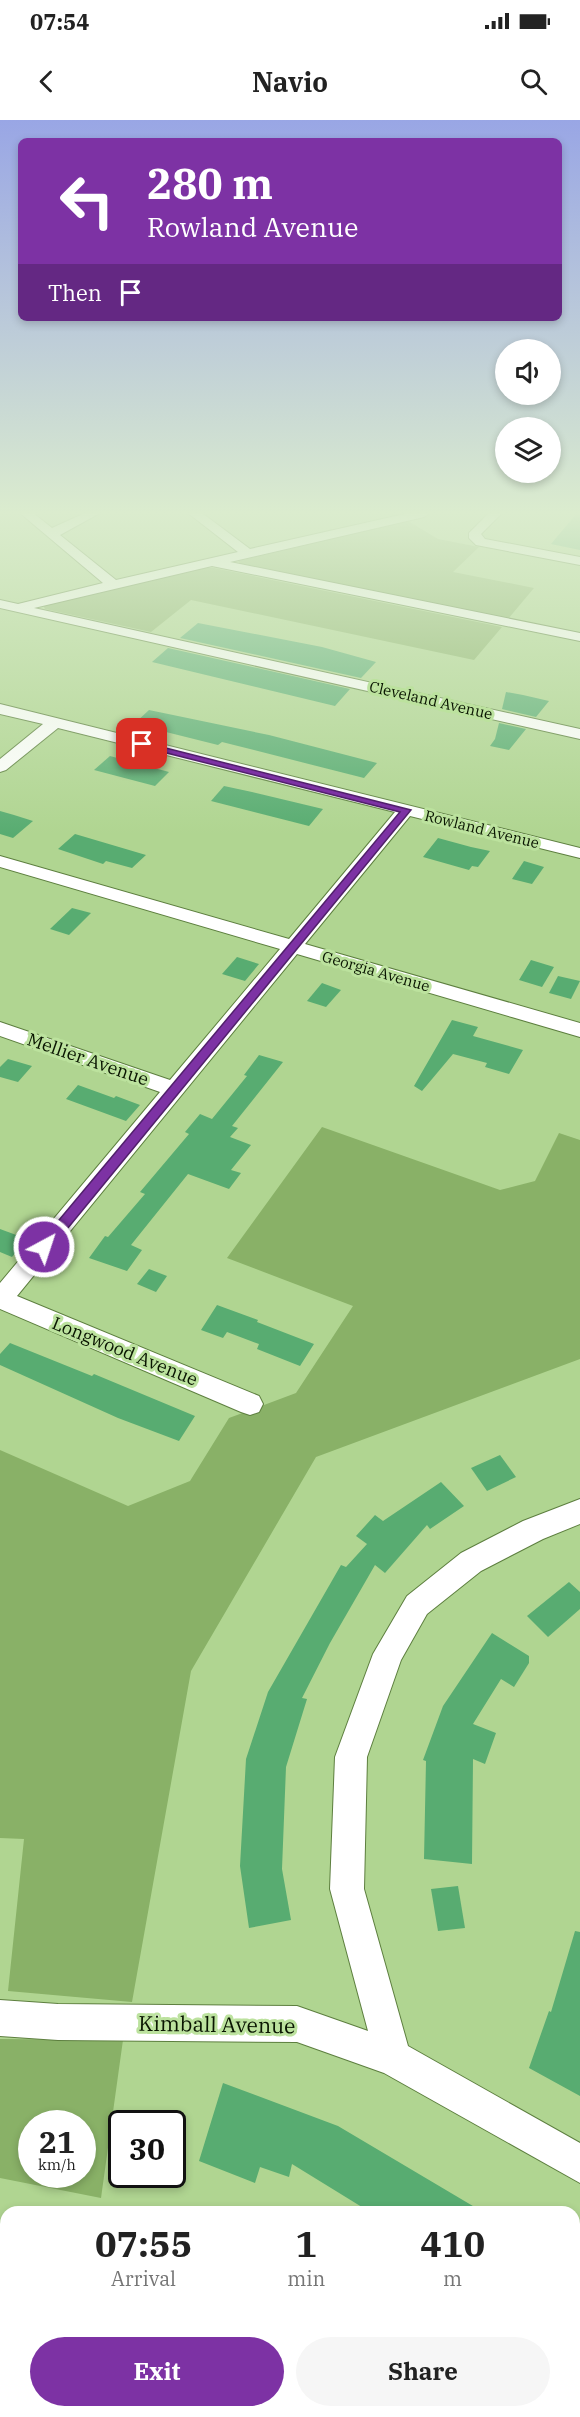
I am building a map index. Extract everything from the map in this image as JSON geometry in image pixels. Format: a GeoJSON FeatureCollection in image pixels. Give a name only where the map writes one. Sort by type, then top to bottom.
{"type":"FeatureCollection","features":[{"type":"Feature","properties":{"kind":"street","name":"Cleveland Avenue"},"geometry":{"type":"LineString","coordinates":[[70,620],[580,734]]}},
{"type":"Feature","properties":{"kind":"street"},"geometry":{"type":"LineString","coordinates":[[497,620],[580,637]]}},
{"type":"Feature","properties":{"kind":"street","name":"Rowland Avenue"},"geometry":{"type":"LineString","coordinates":[[0,709],[580,853]]}},
{"type":"Feature","properties":{"kind":"street"},"geometry":{"type":"LineString","coordinates":[[0,767],[55,723]]}},
{"type":"Feature","properties":{"kind":"street"},"geometry":{"type":"LineString","coordinates":[[0,1300],[406,810]]}},
{"type":"Feature","properties":{"kind":"street","name":"Georgia Avenue"},"geometry":{"type":"LineString","coordinates":[[0,861],[580,1030]]}},
{"type":"Feature","properties":{"kind":"street","name":"Mellier Avenue"},"geometry":{"type":"LineString","coordinates":[[0,1029],[176,1090]]}},
{"type":"Feature","properties":{"kind":"street","name":"Longwood Avenue"},"geometry":{"type":"LineString","coordinates":[[0,1300],[250,1404]]}},
{"type":"Feature","properties":{"kind":"street"},"geometry":{"type":"LineString","coordinates":[[393,2058],[347,1889],[351,1757],[387,1654],[417,1605],[471,1562],[533,1530],[580,1511]]}},
{"type":"Feature","properties":{"kind":"street","name":"Kimball Avenue"},"geometry":{"type":"LineString","coordinates":[[0,2018],[58,2022],[297,2024],[393,2058],[580,2164]]}},
{"type":"Feature","properties":{"kind":"green space"},"geometry":{"type":"Polygon","coordinates":[[[97,620],[166,620],[151,632],[97,620]]]}},
{"type":"Feature","properties":{"kind":"green space"},"geometry":{"type":"Polygon","coordinates":[[[286,620],[469,620],[502,627],[474,660],[286,620]]]}},
{"type":"Feature","properties":{"kind":"green space"},"geometry":{"type":"Polygon","coordinates":[[[322,1127],[500,1190],[535,1181],[559,1133],[580,1140],[580,1359],[316,1457],[191,1671],[132,2002],[8,1991],[24,1839],[0,1838],[0,1450],[128,1506],[190,1481],[229,1418],[296,1393],[353,1306],[227,1258],[322,1127]]]}},
{"type":"Feature","properties":{"kind":"green space"},"geometry":{"type":"Polygon","coordinates":[[[0,2039],[123,2040],[113,2110],[108,2110],[108,2148],[101,2198],[50,2188],[96,2188],[96,2110],[18,2110],[18,2182],[0,2178],[0,2039]]]}},
{"type":"Feature","properties":{"kind":"building"},"geometry":{"type":"Polygon","coordinates":[[[198,623],[322,647],[376,662],[361,678],[180,638],[198,623]]]}},
{"type":"Feature","properties":{"kind":"building"},"geometry":{"type":"Polygon","coordinates":[[[168,648],[350,689],[335,706],[152,662],[168,648]]]}},
{"type":"Feature","properties":{"kind":"building"},"geometry":{"type":"Polygon","coordinates":[[[506,692],[549,701],[536,717],[502,709],[506,692]]]}},
{"type":"Feature","properties":{"kind":"building"},"geometry":{"type":"Polygon","coordinates":[[[149,710],[269,735],[377,763],[364,778],[222,742],[218,745],[134,724],[149,710]]]}},
{"type":"Feature","properties":{"kind":"building"},"geometry":{"type":"Polygon","coordinates":[[[499,723],[526,729],[509,750],[490,746],[495,739],[499,723]]]}},
{"type":"Feature","properties":{"kind":"building"},"geometry":{"type":"Polygon","coordinates":[[[110,756],[169,772],[155,786],[94,770],[110,756]]]}},
{"type":"Feature","properties":{"kind":"building"},"geometry":{"type":"Polygon","coordinates":[[[224,786],[323,809],[309,826],[211,801],[224,786]]]}},
{"type":"Feature","properties":{"kind":"building"},"geometry":{"type":"Polygon","coordinates":[[[0,811],[33,821],[13,838],[0,834],[0,811]]]}},
{"type":"Feature","properties":{"kind":"building"},"geometry":{"type":"Polygon","coordinates":[[[75,834],[146,855],[132,868],[106,861],[103,864],[58,849],[75,834]]]}},
{"type":"Feature","properties":{"kind":"building"},"geometry":{"type":"Polygon","coordinates":[[[438,838],[490,851],[478,867],[472,866],[469,870],[423,857],[438,838]]]}},
{"type":"Feature","properties":{"kind":"building"},"geometry":{"type":"Polygon","coordinates":[[[524,861],[544,867],[532,884],[512,879],[524,861]]]}},
{"type":"Feature","properties":{"kind":"building"},"geometry":{"type":"Polygon","coordinates":[[[72,908],[91,913],[69,935],[50,929],[72,908]]]}},
{"type":"Feature","properties":{"kind":"building"},"geometry":{"type":"Polygon","coordinates":[[[237,957],[259,964],[245,981],[222,974],[237,957]]]}},
{"type":"Feature","properties":{"kind":"building"},"geometry":{"type":"Polygon","coordinates":[[[531,960],[554,967],[542,987],[519,980],[531,960]]]}},
{"type":"Feature","properties":{"kind":"building"},"geometry":{"type":"Polygon","coordinates":[[[558,976],[580,981],[571,999],[549,993],[558,976]]]}},
{"type":"Feature","properties":{"kind":"building"},"geometry":{"type":"Polygon","coordinates":[[[322,983],[341,990],[326,1007],[307,1001],[322,983]]]}},
{"type":"Feature","properties":{"kind":"building"},"geometry":{"type":"Polygon","coordinates":[[[452,1020],[478,1027],[473,1036],[523,1050],[509,1074],[485,1067],[487,1063],[453,1054],[422,1091],[414,1086],[452,1020]]]}},
{"type":"Feature","properties":{"kind":"building"},"geometry":{"type":"Polygon","coordinates":[[[259,1055],[283,1062],[232,1126],[238,1128],[230,1137],[251,1145],[231,1170],[241,1173],[229,1189],[188,1174],[131,1245],[142,1250],[127,1271],[89,1258],[105,1236],[108,1237],[145,1194],[140,1192],[189,1134],[185,1132],[200,1114],[212,1119],[247,1076],[244,1075],[259,1055]]]}},
{"type":"Feature","properties":{"kind":"building"},"geometry":{"type":"Polygon","coordinates":[[[8,1059],[32,1066],[18,1082],[0,1077],[0,1067],[8,1059]]]}},
{"type":"Feature","properties":{"kind":"building"},"geometry":{"type":"Polygon","coordinates":[[[78,1085],[140,1105],[126,1121],[66,1099],[78,1085]]]}},
{"type":"Feature","properties":{"kind":"building"},"geometry":{"type":"Polygon","coordinates":[[[0,1229],[27,1239],[12,1257],[0,1252],[0,1229]]]}},
{"type":"Feature","properties":{"kind":"building"},"geometry":{"type":"Polygon","coordinates":[[[149,1269],[167,1276],[156,1292],[137,1284],[149,1269]]]}},
{"type":"Feature","properties":{"kind":"building"},"geometry":{"type":"Polygon","coordinates":[[[217,1305],[314,1344],[300,1366],[257,1349],[259,1344],[227,1332],[223,1338],[201,1330],[217,1305]]]}},
{"type":"Feature","properties":{"kind":"building"},"geometry":{"type":"Polygon","coordinates":[[[10,1343],[92,1376],[94,1374],[195,1416],[179,1441],[118,1418],[0,1365],[0,1354],[10,1343]]]}},
{"type":"Feature","properties":{"kind":"building"},"geometry":{"type":"Polygon","coordinates":[[[500,1455],[516,1477],[487,1491],[471,1468],[500,1455]]]}},
{"type":"Feature","properties":{"kind":"building"},"geometry":{"type":"Polygon","coordinates":[[[441,1482],[464,1506],[430,1529],[427,1525],[385,1573],[375,1565],[330,1643],[302,1698],[307,1699],[286,1767],[282,1869],[291,1920],[249,1928],[240,1866],[246,1759],[268,1692],[341,1565],[346,1567],[367,1544],[356,1536],[375,1515],[383,1521],[441,1482]]]}},
{"type":"Feature","properties":{"kind":"building"},"geometry":{"type":"Polygon","coordinates":[[[569,1582],[580,1592],[580,1609],[548,1637],[527,1616],[569,1582]]]}},
{"type":"Feature","properties":{"kind":"building"},"geometry":{"type":"Polygon","coordinates":[[[492,1633],[529,1656],[529,1663],[514,1687],[501,1679],[473,1724],[496,1733],[485,1764],[473,1759],[472,1864],[424,1859],[426,1761],[423,1760],[443,1706],[492,1633]]]}},
{"type":"Feature","properties":{"kind":"building"},"geometry":{"type":"Polygon","coordinates":[[[458,1886],[465,1928],[438,1931],[431,1889],[458,1886]]]}},
{"type":"Feature","properties":{"kind":"building"},"geometry":{"type":"Polygon","coordinates":[[[575,1931],[580,1932],[580,2096],[529,2068],[549,2011],[551,2012],[575,1931]]]}},
{"type":"Feature","properties":{"kind":"building"},"geometry":{"type":"Polygon","coordinates":[[[223,2083],[338,2126],[473,2206],[360,2206],[292,2164],[289,2177],[260,2167],[255,2183],[199,2161],[223,2083]]]}},
{"type":"Feature","properties":{"kind":"route"},"geometry":{"type":"LineString","coordinates":[[44,1247],[406,810],[142,744]]}}]}
